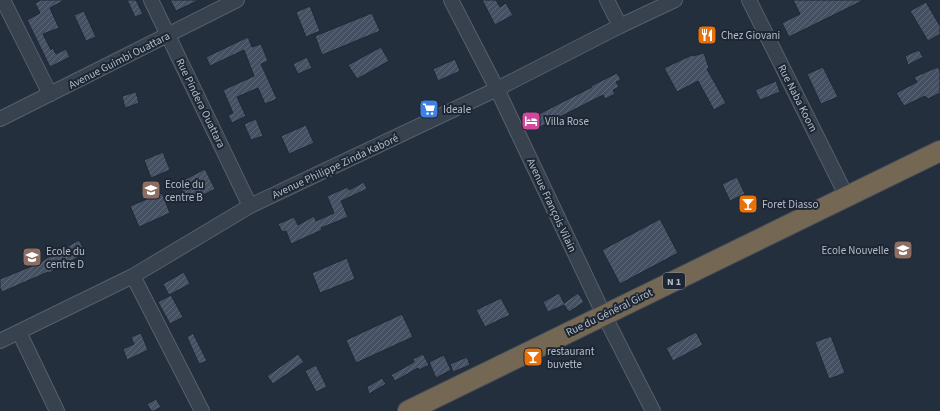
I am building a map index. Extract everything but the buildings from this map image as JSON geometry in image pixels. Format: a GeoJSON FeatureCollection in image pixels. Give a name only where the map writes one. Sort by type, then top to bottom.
{"type":"FeatureCollection","features":[{"type":"Feature","properties":{"kind":"highway","name":"Rue du Général Girot"},"geometry":{"type":"LineString","coordinates":[[408,411],[940,151]]}},
{"type":"Feature","properties":{"kind":"street"},"geometry":{"type":"LineString","coordinates":[[3,0],[50,94]]}},
{"type":"Feature","properties":{"kind":"street","name":"Rue Pindera Ouattara"},"geometry":{"type":"LineString","coordinates":[[151,0],[250,206]]}},
{"type":"Feature","properties":{"kind":"street","name":"Avenue Guimbi Ouattara"},"geometry":{"type":"LineString","coordinates":[[0,119],[237,0]]}},
{"type":"Feature","properties":{"kind":"street","name":"Avenue François Vilain"},"geometry":{"type":"LineString","coordinates":[[451,0],[497,89],[604,315],[653,411]]}},
{"type":"Feature","properties":{"kind":"street"},"geometry":{"type":"LineString","coordinates":[[607,0],[620,26]]}},
{"type":"Feature","properties":{"kind":"street","name":"Avenue Philippe Zinda Kaboré"},"geometry":{"type":"LineString","coordinates":[[0,341],[133,276],[250,206],[497,89],[620,26],[675,0]]}},
{"type":"Feature","properties":{"kind":"street","name":"Rue Naba Koom"},"geometry":{"type":"LineString","coordinates":[[749,0],[847,197]]}},
{"type":"Feature","properties":{"kind":"street"},"geometry":{"type":"LineString","coordinates":[[133,276],[202,411]]}},
{"type":"Feature","properties":{"kind":"street"},"geometry":{"type":"LineString","coordinates":[[19,332],[58,411]]}},
{"type":"Feature","properties":{"kind":"place","name":"Chez Giovani"},"geometry":{"type":"Point","coordinates":[707,35]}},
{"type":"Feature","properties":{"kind":"place","name":"Ideale"},"geometry":{"type":"Point","coordinates":[429,109]}},
{"type":"Feature","properties":{"kind":"place","name":"Villa Rose"},"geometry":{"type":"Point","coordinates":[531,121]}},
{"type":"Feature","properties":{"kind":"place","name":"Ecole du centre B"},"geometry":{"type":"Point","coordinates":[151,190]}},
{"type":"Feature","properties":{"kind":"place","name":"Foret Diasso"},"geometry":{"type":"Point","coordinates":[748,204]}},
{"type":"Feature","properties":{"kind":"place","name":"Ecole Nouvelle"},"geometry":{"type":"Point","coordinates":[903,250]}},
{"type":"Feature","properties":{"kind":"place","name":"Ecole du centre D"},"geometry":{"type":"Point","coordinates":[32,257]}},
{"type":"Feature","properties":{"kind":"place","name":"restaurant buvette"},"geometry":{"type":"Point","coordinates":[533,357]}}]}
